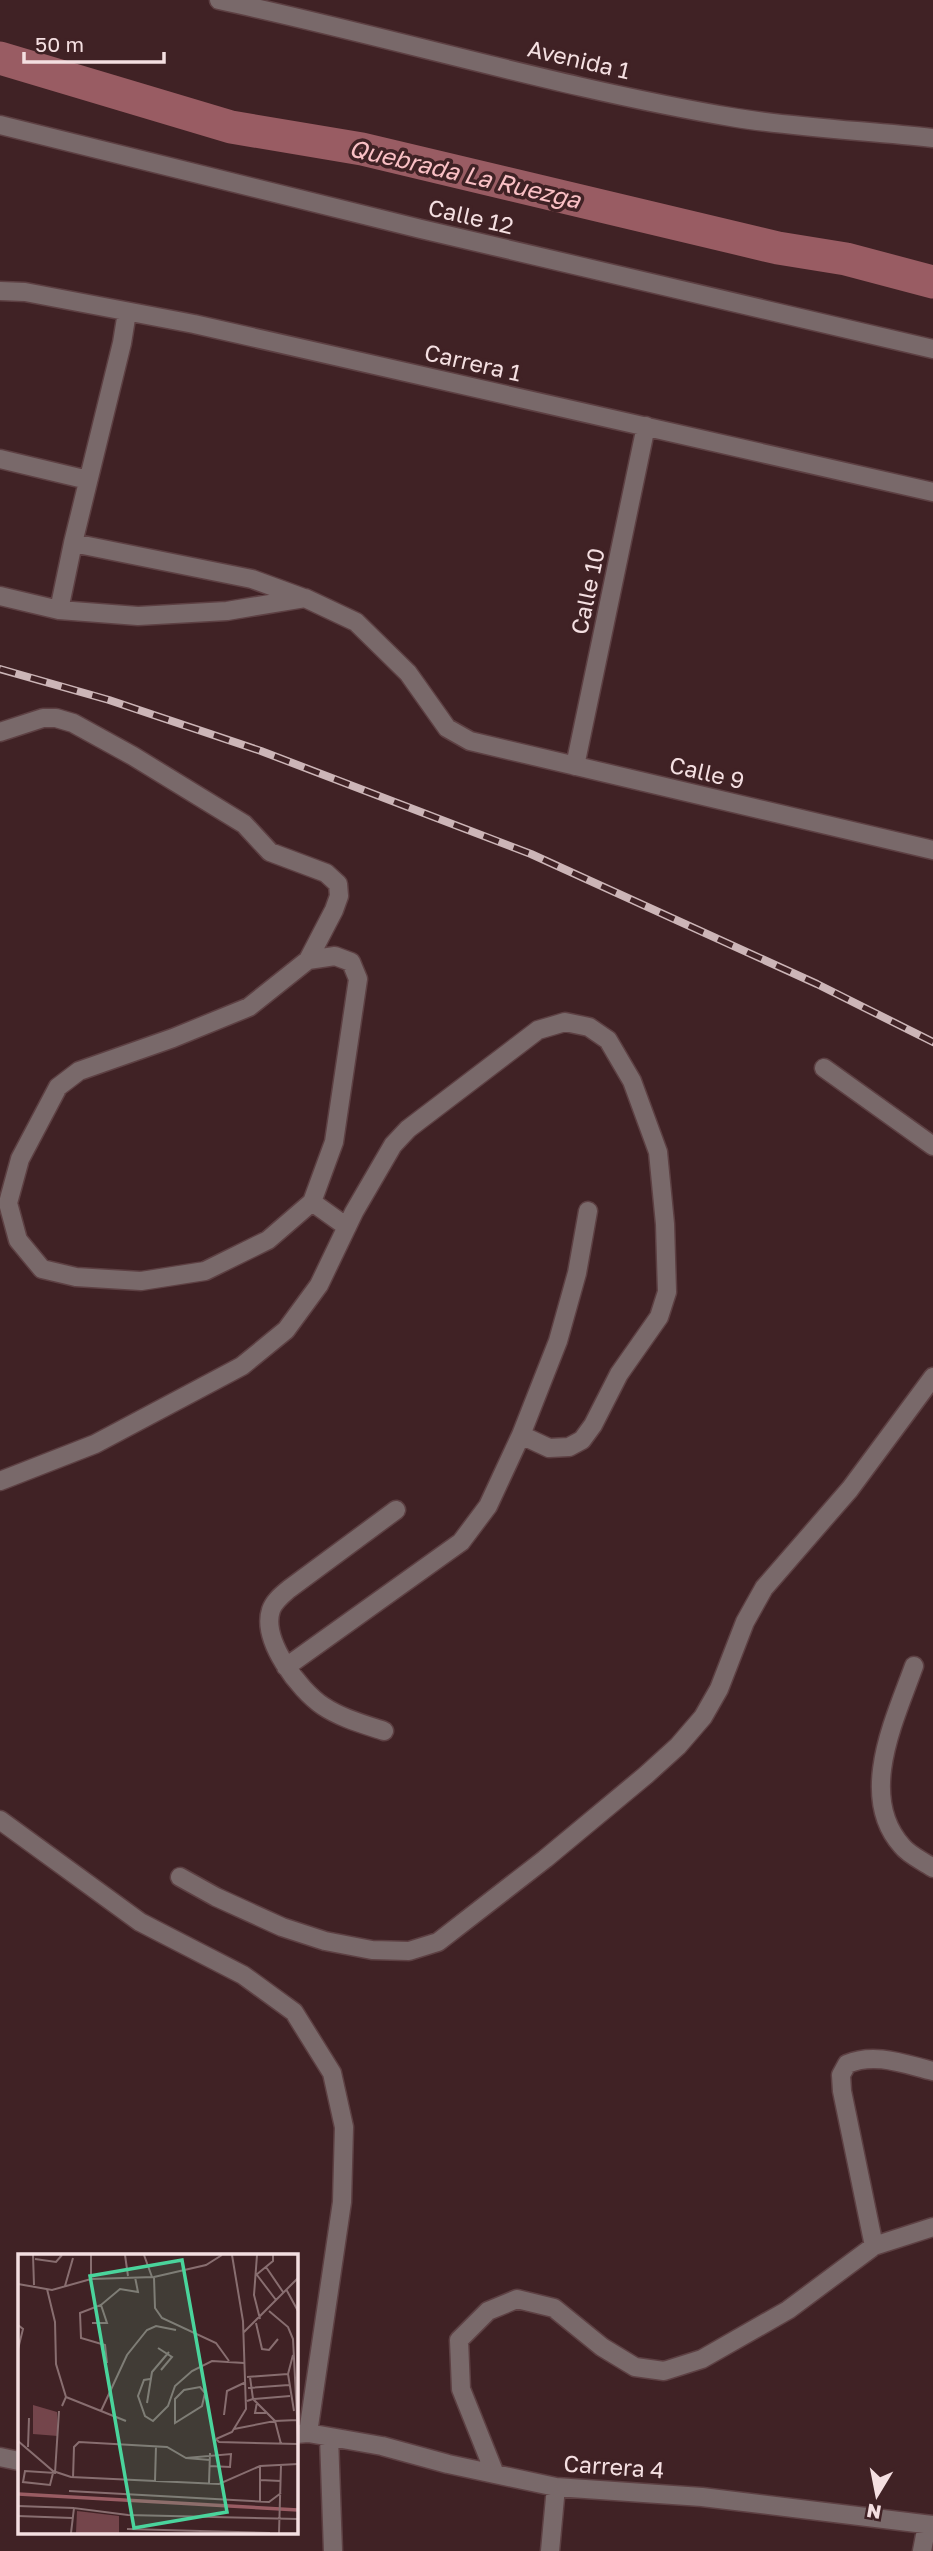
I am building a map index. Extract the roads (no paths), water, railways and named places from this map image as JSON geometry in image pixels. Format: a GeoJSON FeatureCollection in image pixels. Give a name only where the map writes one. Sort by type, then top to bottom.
{"type":"FeatureCollection","features":[{"type":"Feature","properties":{"kind":"street","name":"Avenida 1"},"geometry":{"type":"LineString","coordinates":[[219,0],[615,94],[739,118],[933,138]]}},
{"type":"Feature","properties":{"kind":"street","name":"Calle 12"},"geometry":{"type":"LineString","coordinates":[[0,125],[421,229],[933,349]]}},
{"type":"Feature","properties":{"kind":"street","name":"Carrera 1"},"geometry":{"type":"LineString","coordinates":[[0,291],[25,292],[194,324],[933,492]]}},
{"type":"Feature","properties":{"kind":"street"},"geometry":{"type":"LineString","coordinates":[[59,610],[127,312]]}},
{"type":"Feature","properties":{"kind":"street","name":"Calle 10"},"geometry":{"type":"LineString","coordinates":[[575,766],[646,426]]}},
{"type":"Feature","properties":{"kind":"street"},"geometry":{"type":"LineString","coordinates":[[0,459],[88,480]]}},
{"type":"Feature","properties":{"kind":"street"},"geometry":{"type":"LineString","coordinates":[[73,543],[252,579],[305,598]]}},
{"type":"Feature","properties":{"kind":"street"},"geometry":{"type":"LineString","coordinates":[[0,596],[59,610],[138,616],[214,612],[305,598]]}},
{"type":"Feature","properties":{"kind":"street","name":"Calle 9"},"geometry":{"type":"LineString","coordinates":[[305,598],[356,622],[408,673],[447,728],[470,741],[933,850]]}},
{"type":"Feature","properties":{"kind":"street"},"geometry":{"type":"LineString","coordinates":[[0,732],[43,718],[56,718],[73,723],[244,824],[270,852],[326,873],[338,884],[339,896],[308,960],[249,1007],[173,1038],[79,1071],[58,1087],[20,1159],[8,1203],[18,1240],[42,1269],[76,1277],[141,1282],[205,1271],[268,1240],[312,1202],[334,1142],[358,979],[351,962],[335,956],[308,960]]}},
{"type":"Feature","properties":{"kind":"street"},"geometry":{"type":"LineString","coordinates":[[0,1481],[95,1444],[242,1366],[286,1330],[319,1285],[346,1227],[393,1145],[408,1129],[538,1030],[565,1022],[589,1027],[608,1040],[632,1081],[658,1152],[665,1224],[667,1292],[659,1317],[619,1374],[593,1425],[582,1440],[569,1447],[549,1448],[521,1435]]}},
{"type":"Feature","properties":{"kind":"street"},"geometry":{"type":"LineString","coordinates":[[824,1068],[933,1146]]}},
{"type":"Feature","properties":{"kind":"street"},"geometry":{"type":"LineString","coordinates":[[312,1202],[346,1227]]}},
{"type":"Feature","properties":{"kind":"street"},"geometry":{"type":"LineString","coordinates":[[286,1667],[461,1542],[488,1506],[521,1435],[558,1341],[577,1273],[588,1212]]}},
{"type":"Feature","properties":{"kind":"street"},"geometry":{"type":"LineString","coordinates":[[180,1877],[216,1897],[282,1927],[325,1941],[372,1950],[409,1951],[438,1942],[545,1859],[646,1775],[678,1746],[704,1717],[719,1689],[745,1622],[764,1588],[850,1489],[933,1377]]}},
{"type":"Feature","properties":{"kind":"street"},"geometry":{"type":"LineString","coordinates":[[384,1731],[349,1720],[323,1706],[300,1688],[274,1641],[270,1612],[276,1601],[289,1589],[397,1510]]}},
{"type":"Feature","properties":{"kind":"street"},"geometry":{"type":"LineString","coordinates":[[914,1666],[887,1741],[880,1790],[887,1825],[903,1848],[933,1868]]}},
{"type":"Feature","properties":{"kind":"street"},"geometry":{"type":"LineString","coordinates":[[0,1820],[140,1922],[243,1975],[294,2012],[332,2073],[344,2127],[342,2202],[302,2434]]}},
{"type":"Feature","properties":{"kind":"street"},"geometry":{"type":"LineString","coordinates":[[874,2246],[841,2075],[847,2064],[859,2058],[873,2057],[933,2071]]}},
{"type":"Feature","properties":{"kind":"street"},"geometry":{"type":"LineString","coordinates":[[495,2474],[461,2389],[459,2340],[488,2311],[517,2299],[554,2308],[602,2347],[635,2367],[664,2371],[702,2359],[788,2310],[874,2246],[933,2227]]}},
{"type":"Feature","properties":{"kind":"street","name":"Carrera 4"},"geometry":{"type":"LineString","coordinates":[[302,2434],[382,2446],[556,2487],[702,2497],[930,2525]]}},
{"type":"Feature","properties":{"kind":"street"},"geometry":{"type":"LineString","coordinates":[[329,2437],[333,2551]]}},
{"type":"Feature","properties":{"kind":"street"},"geometry":{"type":"LineString","coordinates":[[0,2457],[18,2461]]}},
{"type":"Feature","properties":{"kind":"street"},"geometry":{"type":"LineString","coordinates":[[550,2551],[556,2487]]}},
{"type":"Feature","properties":{"kind":"street"},"geometry":{"type":"LineString","coordinates":[[922,2551],[930,2525]]}},
{"type":"Feature","properties":{"kind":"waterway","name":"Quebrada La Ruezga"},"geometry":{"type":"LineString","coordinates":[[0,58],[231,127],[362,149],[778,248],[846,259],[933,282]]}},
{"type":"Feature","properties":{"kind":"railway"},"geometry":{"type":"LineString","coordinates":[[0,669],[109,700],[261,751],[531,854],[817,984],[933,1042]]}}]}
